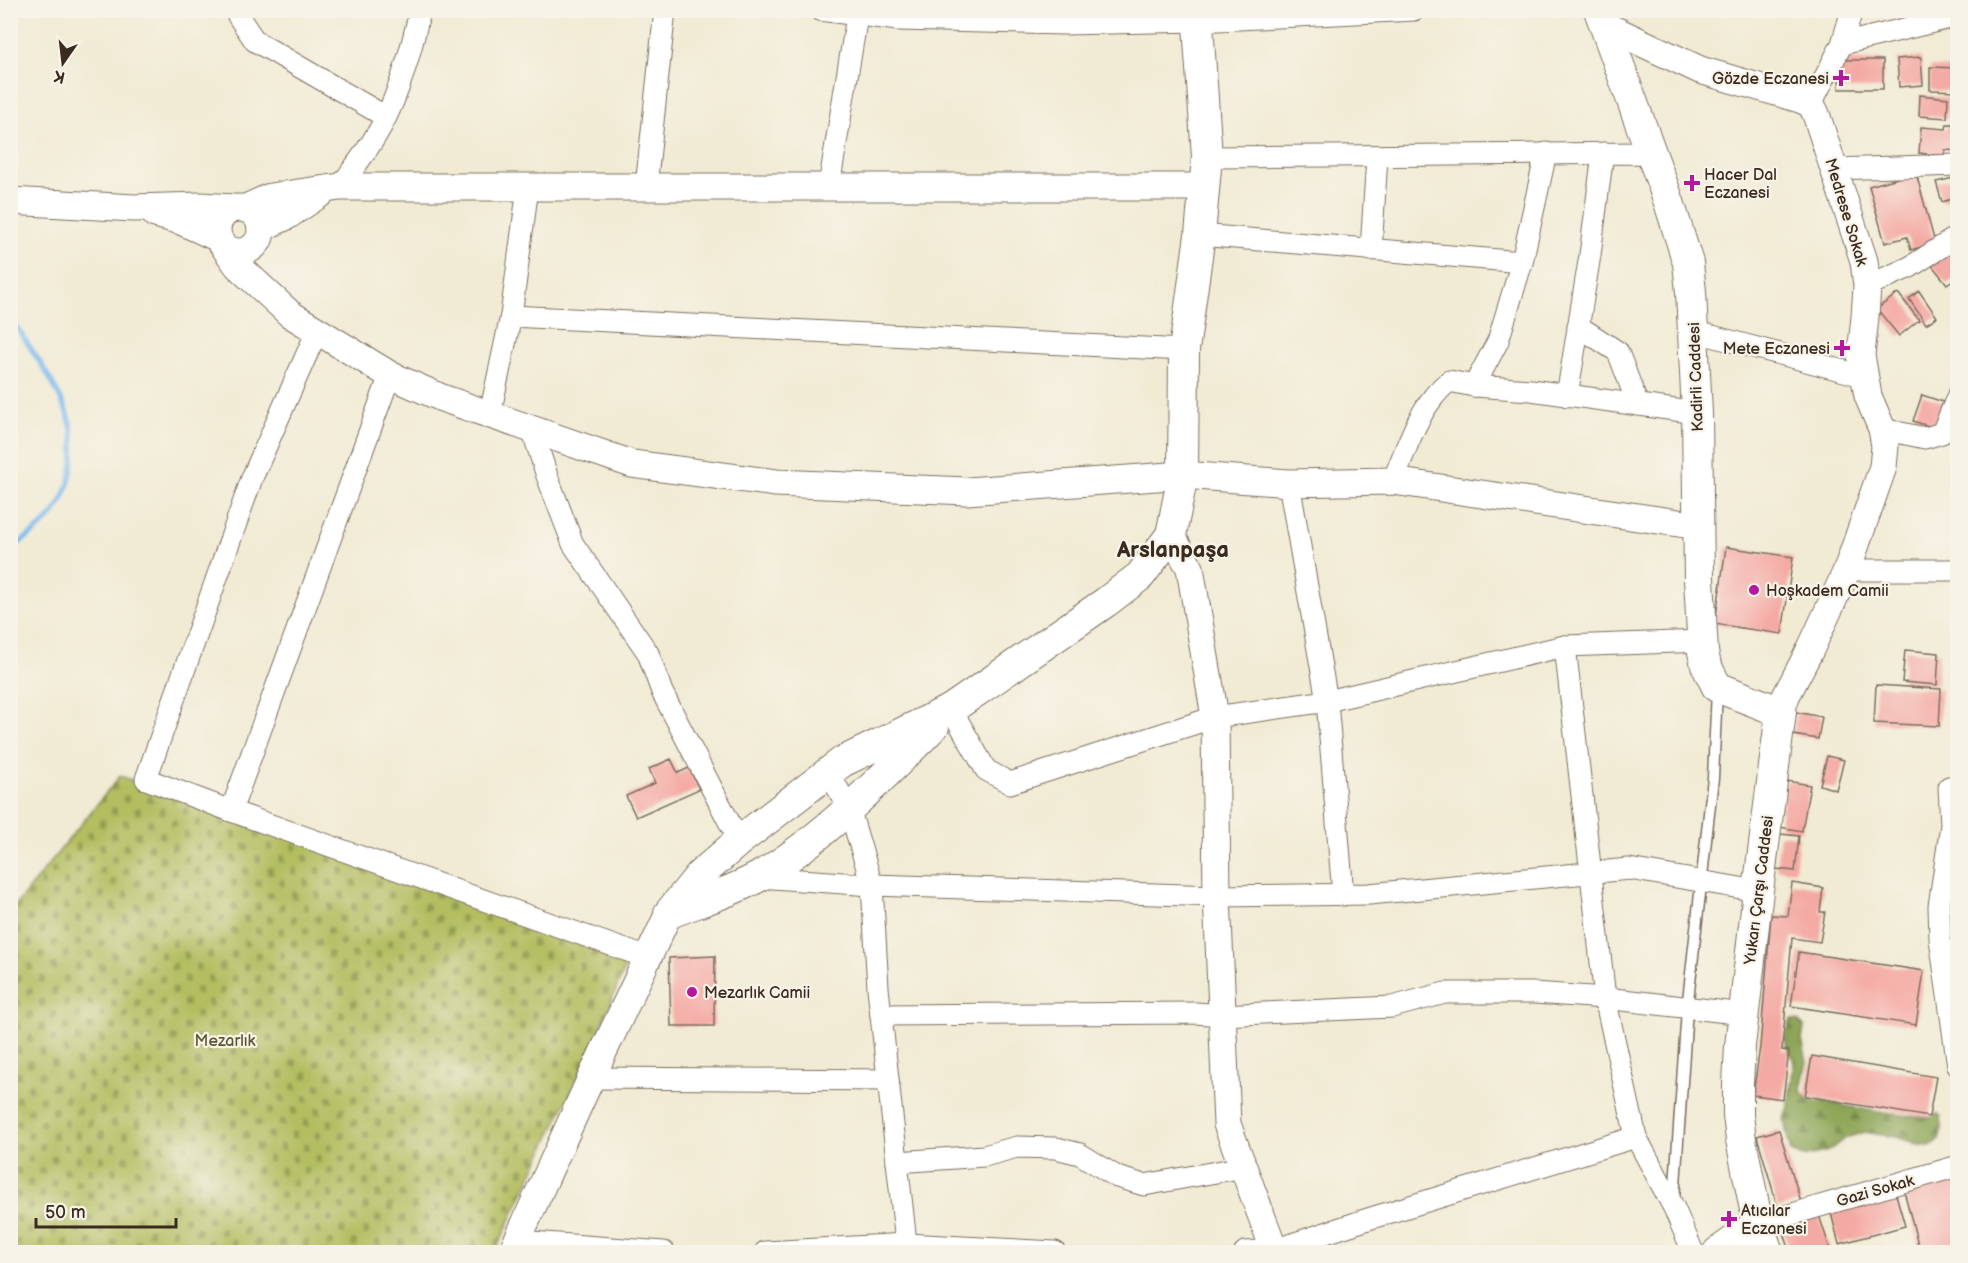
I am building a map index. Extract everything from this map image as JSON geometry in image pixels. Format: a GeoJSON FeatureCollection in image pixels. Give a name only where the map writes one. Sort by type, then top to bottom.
{"type":"FeatureCollection","features":[{"type":"Feature","properties":{"kind":"main road"},"geometry":{"type":"LineString","coordinates":[[669,913],[700,875],[739,841],[828,772],[842,762],[951,709],[1106,602],[1140,576],[1171,535],[1183,475],[1184,350],[1200,236],[1207,157],[1197,16]]}},
{"type":"Feature","properties":{"kind":"main road","name":"Kadirli Caddesi"},"geometry":{"type":"LineString","coordinates":[[1602,18],[1652,155],[1688,263],[1693,331],[1703,641],[1706,665],[1717,687]]}},
{"type":"Feature","properties":{"kind":"main road"},"geometry":{"type":"LineString","coordinates":[[1717,687],[1781,712]]}},
{"type":"Feature","properties":{"kind":"main road"},"geometry":{"type":"LineString","coordinates":[[669,913],[758,877],[794,854],[887,773],[951,709]]}},
{"type":"Feature","properties":{"kind":"main road","name":"Yukarı Çarşı Caddesi"},"geometry":{"type":"LineString","coordinates":[[1768,1252],[1758,1224],[1738,1115],[1739,1065],[1781,712]]}},
{"type":"Feature","properties":{"kind":"main road"},"geometry":{"type":"LineString","coordinates":[[1718,1252],[1758,1224]]}},
{"type":"Feature","properties":{"kind":"street"},"geometry":{"type":"LineString","coordinates":[[333,189],[386,117],[402,74],[420,10]]}},
{"type":"Feature","properties":{"kind":"street"},"geometry":{"type":"LineString","coordinates":[[646,187],[665,10]]}},
{"type":"Feature","properties":{"kind":"street"},"geometry":{"type":"LineString","coordinates":[[820,10],[898,20],[1065,24],[1197,16],[1414,10]]}},
{"type":"Feature","properties":{"kind":"street"},"geometry":{"type":"LineString","coordinates":[[1602,18],[1700,70],[1811,104],[1842,44],[1852,10]]}},
{"type":"Feature","properties":{"kind":"street"},"geometry":{"type":"LineString","coordinates":[[238,13],[255,41],[386,117]]}},
{"type":"Feature","properties":{"kind":"street"},"geometry":{"type":"LineString","coordinates":[[829,186],[857,13]]}},
{"type":"Feature","properties":{"kind":"street"},"geometry":{"type":"LineString","coordinates":[[1842,44],[1958,15]]}},
{"type":"Feature","properties":{"kind":"street","name":"Medrese Sokak"},"geometry":{"type":"LineString","coordinates":[[1811,104],[1864,261],[1867,286],[1861,355],[1863,376],[1868,396],[1882,429],[1885,446],[1883,467],[1847,570]]}},
{"type":"Feature","properties":{"kind":"street"},"geometry":{"type":"LineString","coordinates":[[1207,157],[1377,157],[1546,153],[1652,155]]}},
{"type":"Feature","properties":{"kind":"street"},"geometry":{"type":"LineString","coordinates":[[1474,386],[1498,341],[1522,262],[1546,153]]}},
{"type":"Feature","properties":{"kind":"street"},"geometry":{"type":"LineString","coordinates":[[1567,396],[1590,255],[1603,153]]}},
{"type":"Feature","properties":{"kind":"street"},"geometry":{"type":"LineString","coordinates":[[1371,250],[1377,157]]}},
{"type":"Feature","properties":{"kind":"street"},"geometry":{"type":"LineString","coordinates":[[1834,169],[1958,165]]}},
{"type":"Feature","properties":{"kind":"street"},"geometry":{"type":"LineString","coordinates":[[134,208],[181,221],[237,252],[250,249],[250,221],[270,197],[333,189],[829,186],[1203,187]]}},
{"type":"Feature","properties":{"kind":"street"},"geometry":{"type":"LineString","coordinates":[[490,414],[511,316],[528,187]]}},
{"type":"Feature","properties":{"kind":"street"},"geometry":{"type":"LineString","coordinates":[[10,201],[134,208],[200,206],[250,221]]}},
{"type":"Feature","properties":{"kind":"street"},"geometry":{"type":"LineString","coordinates":[[250,221],[222,214],[216,225],[221,243],[238,266],[290,315],[390,375],[442,398],[632,464],[776,483],[967,491],[1183,475],[1289,483],[1393,481],[1699,526]]}},
{"type":"Feature","properties":{"kind":"street"},"geometry":{"type":"LineString","coordinates":[[250,221],[271,278],[290,315]]}},
{"type":"Feature","properties":{"kind":"street"},"geometry":{"type":"LineString","coordinates":[[1200,236],[1522,262]]}},
{"type":"Feature","properties":{"kind":"street"},"geometry":{"type":"LineString","coordinates":[[1867,286],[1910,267],[1958,236]]}},
{"type":"Feature","properties":{"kind":"street"},"geometry":{"type":"LineString","coordinates":[[511,316],[1184,350]]}},
{"type":"Feature","properties":{"kind":"street"},"geometry":{"type":"LineString","coordinates":[[1578,326],[1618,352],[1638,405]]}},
{"type":"Feature","properties":{"kind":"street"},"geometry":{"type":"LineString","coordinates":[[317,331],[252,478],[146,779],[231,812],[648,958]]}},
{"type":"Feature","properties":{"kind":"street"},"geometry":{"type":"LineString","coordinates":[[1693,331],[1863,376]]}},
{"type":"Feature","properties":{"kind":"street"},"geometry":{"type":"LineString","coordinates":[[231,812],[390,375]]}},
{"type":"Feature","properties":{"kind":"street"},"geometry":{"type":"LineString","coordinates":[[1393,481],[1411,436],[1436,392],[1449,381],[1696,413]]}},
{"type":"Feature","properties":{"kind":"street"},"geometry":{"type":"LineString","coordinates":[[1882,429],[1925,438],[1942,433],[1958,395]]}},
{"type":"Feature","properties":{"kind":"street"},"geometry":{"type":"LineString","coordinates":[[532,429],[573,544],[648,652],[662,692],[739,841]]}},
{"type":"Feature","properties":{"kind":"street"},"geometry":{"type":"LineString","coordinates":[[1289,483],[1327,701],[1343,895]]}},
{"type":"Feature","properties":{"kind":"street"},"geometry":{"type":"LineString","coordinates":[[1171,535],[1190,568],[1215,717],[1217,896],[1227,1124],[1274,1251]]}},
{"type":"Feature","properties":{"kind":"street"},"geometry":{"type":"LineString","coordinates":[[1847,570],[1958,570]]}},
{"type":"Feature","properties":{"kind":"street","name":"Yukarı Çarşı Caddesi"},"geometry":{"type":"LineString","coordinates":[[1781,712],[1786,696],[1847,570]]}},
{"type":"Feature","properties":{"kind":"street"},"geometry":{"type":"LineString","coordinates":[[951,709],[986,770],[1010,783],[1215,717],[1327,701],[1565,646],[1703,641]]}},
{"type":"Feature","properties":{"kind":"street"},"geometry":{"type":"LineString","coordinates":[[1565,646],[1605,998],[1636,1137],[1674,1208],[1693,1252]]}},
{"type":"Feature","properties":{"kind":"street"},"geometry":{"type":"LineString","coordinates":[[828,772],[849,807],[872,885],[881,1015],[906,1248]]}},
{"type":"Feature","properties":{"kind":"street"},"geometry":{"type":"LineString","coordinates":[[1958,786],[1949,787],[1951,825],[1939,906],[1940,939],[1954,1015],[1958,1066]]}},
{"type":"Feature","properties":{"kind":"street"},"geometry":{"type":"LineString","coordinates":[[758,877],[872,885],[1217,896],[1343,895],[1629,868],[1758,891]]}},
{"type":"Feature","properties":{"kind":"street"},"geometry":{"type":"LineString","coordinates":[[664,1252],[515,1246],[669,913]]}},
{"type":"Feature","properties":{"kind":"street"},"geometry":{"type":"LineString","coordinates":[[881,1015],[1196,1013],[1222,1015],[1392,1007],[1445,993],[1534,993],[1605,998],[1744,1014]]}},
{"type":"Feature","properties":{"kind":"street"},"geometry":{"type":"LineString","coordinates":[[591,1078],[888,1080]]}},
{"type":"Feature","properties":{"kind":"street"},"geometry":{"type":"LineString","coordinates":[[1245,1252],[1274,1251],[1368,1219],[1636,1137]]}},
{"type":"Feature","properties":{"kind":"street"},"geometry":{"type":"LineString","coordinates":[[897,1162],[984,1156],[1017,1148],[1056,1148],[1080,1154],[1117,1177],[1144,1185],[1244,1167]]}},
{"type":"Feature","properties":{"kind":"street","name":"Gazi Sokak"},"geometry":{"type":"LineString","coordinates":[[1758,1224],[1958,1166]]}},
{"type":"Feature","properties":{"kind":"street"},"geometry":{"type":"LineString","coordinates":[[765,1252],[906,1248],[1055,1252]]}},
{"type":"Feature","properties":{"kind":"lane"},"geometry":{"type":"LineString","coordinates":[[1674,1208],[1687,1009],[1713,778],[1717,687]]}},
{"type":"Feature","properties":{"kind":"green space","name":"Mezarlık"},"geometry":{"type":"Polygon","coordinates":[[[120,776],[616,951],[624,970],[593,1045],[495,1252],[11,1252],[11,911],[120,776]]]}},
{"type":"Feature","properties":{"kind":"green space"},"geometry":{"type":"Polygon","coordinates":[[[1791,1020],[1797,1020],[1804,1027],[1802,1040],[1807,1062],[1801,1089],[1803,1095],[1809,1099],[1884,1113],[1927,1118],[1937,1114],[1941,1116],[1942,1128],[1939,1139],[1930,1146],[1897,1137],[1864,1132],[1846,1138],[1828,1151],[1803,1157],[1791,1152],[1784,1120],[1794,1062],[1785,1039],[1791,1020]]]}},
{"type":"Feature","properties":{"kind":"building"},"geometry":{"type":"Polygon","coordinates":[[[1921,57],[1923,85],[1899,87],[1897,59],[1921,57]]]}},
{"type":"Feature","properties":{"kind":"building"},"geometry":{"type":"Polygon","coordinates":[[[1840,60],[1883,60],[1883,89],[1839,89],[1840,60]]]}},
{"type":"Feature","properties":{"kind":"building"},"geometry":{"type":"Polygon","coordinates":[[[1930,67],[1958,68],[1958,91],[1930,90],[1930,67]]]}},
{"type":"Feature","properties":{"kind":"building"},"geometry":{"type":"Polygon","coordinates":[[[1920,95],[1948,98],[1947,118],[1919,116],[1920,95]]]}},
{"type":"Feature","properties":{"kind":"building"},"geometry":{"type":"Polygon","coordinates":[[[1947,124],[1958,124],[1958,151],[1945,150],[1944,156],[1919,153],[1921,127],[1946,129],[1947,124]]]}},
{"type":"Feature","properties":{"kind":"building"},"geometry":{"type":"Polygon","coordinates":[[[1916,173],[1935,243],[1911,250],[1907,237],[1885,243],[1869,186],[1916,173]]]}},
{"type":"Feature","properties":{"kind":"building"},"geometry":{"type":"Polygon","coordinates":[[[1958,177],[1958,197],[1942,202],[1936,182],[1958,177]]]}},
{"type":"Feature","properties":{"kind":"building"},"geometry":{"type":"Polygon","coordinates":[[[1958,244],[1958,276],[1947,284],[1930,263],[1958,244]]]}},
{"type":"Feature","properties":{"kind":"building"},"geometry":{"type":"Polygon","coordinates":[[[1919,291],[1937,317],[1926,324],[1909,299],[1919,291]]]}},
{"type":"Feature","properties":{"kind":"building"},"geometry":{"type":"Polygon","coordinates":[[[1898,293],[1919,320],[1899,336],[1877,309],[1898,293]]]}},
{"type":"Feature","properties":{"kind":"building"},"geometry":{"type":"Polygon","coordinates":[[[1922,395],[1943,402],[1934,428],[1913,421],[1922,395]]]}},
{"type":"Feature","properties":{"kind":"building","name":"Hoşkadem Camii"},"geometry":{"type":"Polygon","coordinates":[[[1726,547],[1793,557],[1782,634],[1715,624],[1726,547]]]}},
{"type":"Feature","properties":{"kind":"building"},"geometry":{"type":"Polygon","coordinates":[[[1905,650],[1939,653],[1937,685],[1902,682],[1905,650]]]}},
{"type":"Feature","properties":{"kind":"building"},"geometry":{"type":"Polygon","coordinates":[[[1876,685],[1941,689],[1939,726],[1874,723],[1876,685]]]}},
{"type":"Feature","properties":{"kind":"building"},"geometry":{"type":"Polygon","coordinates":[[[1796,712],[1822,717],[1818,739],[1793,735],[1796,712]]]}},
{"type":"Feature","properties":{"kind":"building"},"geometry":{"type":"Polygon","coordinates":[[[1827,756],[1844,760],[1836,790],[1820,785],[1827,756]]]}},
{"type":"Feature","properties":{"kind":"building"},"geometry":{"type":"Polygon","coordinates":[[[671,759],[678,773],[689,768],[699,789],[636,817],[626,796],[655,783],[649,769],[671,759]]]}},
{"type":"Feature","properties":{"kind":"building"},"geometry":{"type":"Polygon","coordinates":[[[1787,781],[1810,785],[1802,831],[1779,827],[1787,781]]]}},
{"type":"Feature","properties":{"kind":"building"},"geometry":{"type":"Polygon","coordinates":[[[1780,834],[1799,836],[1795,871],[1776,869],[1780,834]]]}},
{"type":"Feature","properties":{"kind":"building"},"geometry":{"type":"Polygon","coordinates":[[[1792,883],[1823,888],[1820,912],[1825,912],[1820,942],[1792,938],[1782,1050],[1789,1051],[1783,1099],[1753,1095],[1760,1047],[1771,915],[1788,916],[1792,883]]]}},
{"type":"Feature","properties":{"kind":"building"},"geometry":{"type":"Polygon","coordinates":[[[1799,952],[1924,971],[1916,1025],[1791,1006],[1799,952]]]}},
{"type":"Feature","properties":{"kind":"building","name":"Mezarlık Camii"},"geometry":{"type":"Polygon","coordinates":[[[715,956],[714,1026],[671,1026],[669,958],[715,956]]]}},
{"type":"Feature","properties":{"kind":"building"},"geometry":{"type":"Polygon","coordinates":[[[1812,1056],[1936,1077],[1929,1117],[1805,1096],[1812,1056]]]}},
{"type":"Feature","properties":{"kind":"building"},"geometry":{"type":"Polygon","coordinates":[[[1779,1130],[1801,1202],[1778,1208],[1757,1136],[1779,1130]]]}},
{"type":"Feature","properties":{"kind":"building"},"geometry":{"type":"Polygon","coordinates":[[[1958,1173],[1958,1252],[1920,1252],[1903,1187],[1958,1173]]]}},
{"type":"Feature","properties":{"kind":"building"},"geometry":{"type":"Polygon","coordinates":[[[1895,1191],[1905,1226],[1839,1244],[1830,1209],[1895,1191]]]}},
{"type":"Feature","properties":{"kind":"building"},"geometry":{"type":"Polygon","coordinates":[[[1819,1215],[1831,1252],[1790,1252],[1782,1226],[1819,1215]]]}},
{"type":"Feature","properties":{"kind":"waterway"},"geometry":{"type":"LineString","coordinates":[[10,317],[53,384],[65,408],[73,434],[74,448],[66,490],[53,514],[33,533],[10,549]]}},
{"type":"Feature","properties":{"kind":"place","name":"Gözde Eczanesi"},"geometry":{"type":"Point","coordinates":[1841,78]}},
{"type":"Feature","properties":{"kind":"place","name":"Hacer Dal Eczanesi"},"geometry":{"type":"Point","coordinates":[1692,183]}},
{"type":"Feature","properties":{"kind":"place","name":"Mete Eczanesi"},"geometry":{"type":"Point","coordinates":[1842,348]}},
{"type":"Feature","properties":{"kind":"place","name":"Hoşkadem Camii"},"geometry":{"type":"Point","coordinates":[1754,590]}},
{"type":"Feature","properties":{"kind":"place","name":"Mezarlık Camii"},"geometry":{"type":"Point","coordinates":[692,992]}},
{"type":"Feature","properties":{"kind":"place","name":"Atıcılar Eczanesi"},"geometry":{"type":"Point","coordinates":[1729,1219]}},
{"type":"Feature","properties":{"kind":"district","name":"Arslanpaşa"},"geometry":{"type":"Point","coordinates":[1173,549]}}]}
